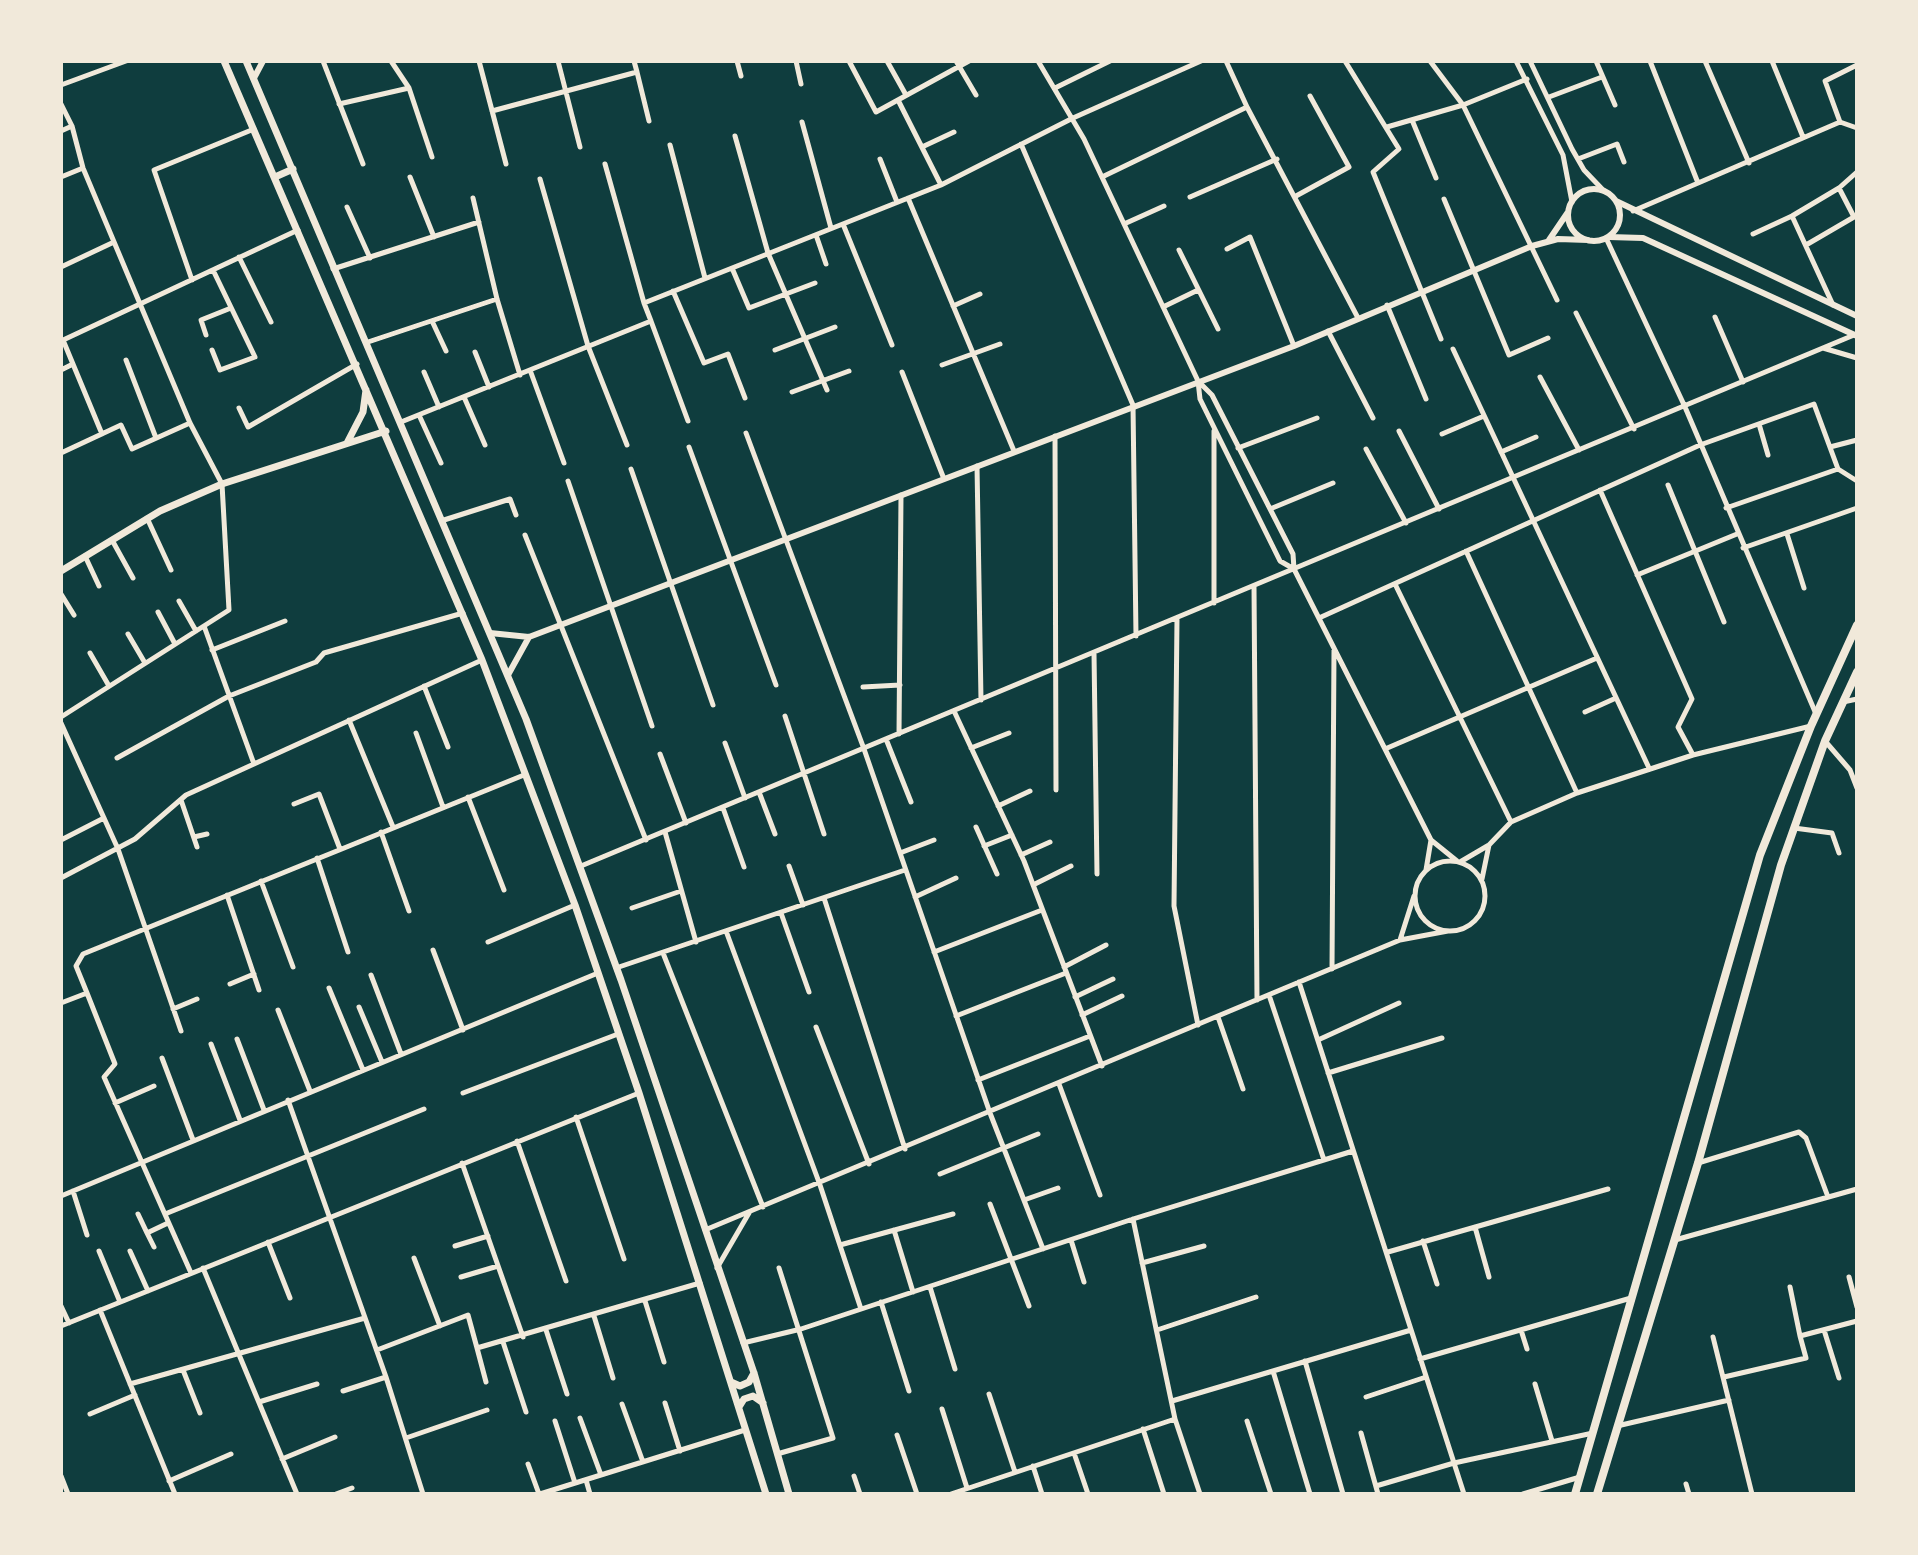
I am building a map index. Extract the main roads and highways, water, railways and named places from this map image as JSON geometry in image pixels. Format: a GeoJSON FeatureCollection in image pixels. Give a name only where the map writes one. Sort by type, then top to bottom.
{"type":"FeatureCollection","features":[{"type":"Feature","properties":{"kind":"main road"},"geometry":{"type":"LineString","coordinates":[[224,61],[463,613],[575,905],[639,1093],[766,1494]]}},
{"type":"Feature","properties":{"kind":"main road"},"geometry":{"type":"LineString","coordinates":[[246,61],[333,270],[368,342],[444,520],[508,675],[581,866],[754,1373],[789,1494]]}},
{"type":"Feature","properties":{"kind":"main road"},"geometry":{"type":"LineString","coordinates":[[275,177],[293,169]]}},
{"type":"Feature","properties":{"kind":"main road"},"geometry":{"type":"LineString","coordinates":[[347,444],[363,412],[367,397],[365,382]]}},
{"type":"Feature","properties":{"kind":"main road"},"geometry":{"type":"LineString","coordinates":[[61,571],[148,518],[222,484],[386,431]]}},
{"type":"Feature","properties":{"kind":"main road"},"geometry":{"type":"LineString","coordinates":[[1575,1494],[1760,855],[1816,714],[1857,625]]}},
{"type":"Feature","properties":{"kind":"main road"},"geometry":{"type":"LineString","coordinates":[[1597,1494],[1698,1163],[1794,828],[1825,741],[1857,672]]}},
{"type":"Feature","properties":{"kind":"main road"},"geometry":{"type":"LineString","coordinates":[[731,1382],[740,1386],[749,1382],[754,1373]]}},
{"type":"Feature","properties":{"kind":"main road"},"geometry":{"type":"LineString","coordinates":[[738,1407],[744,1399],[753,1396],[763,1404]]}}]}
